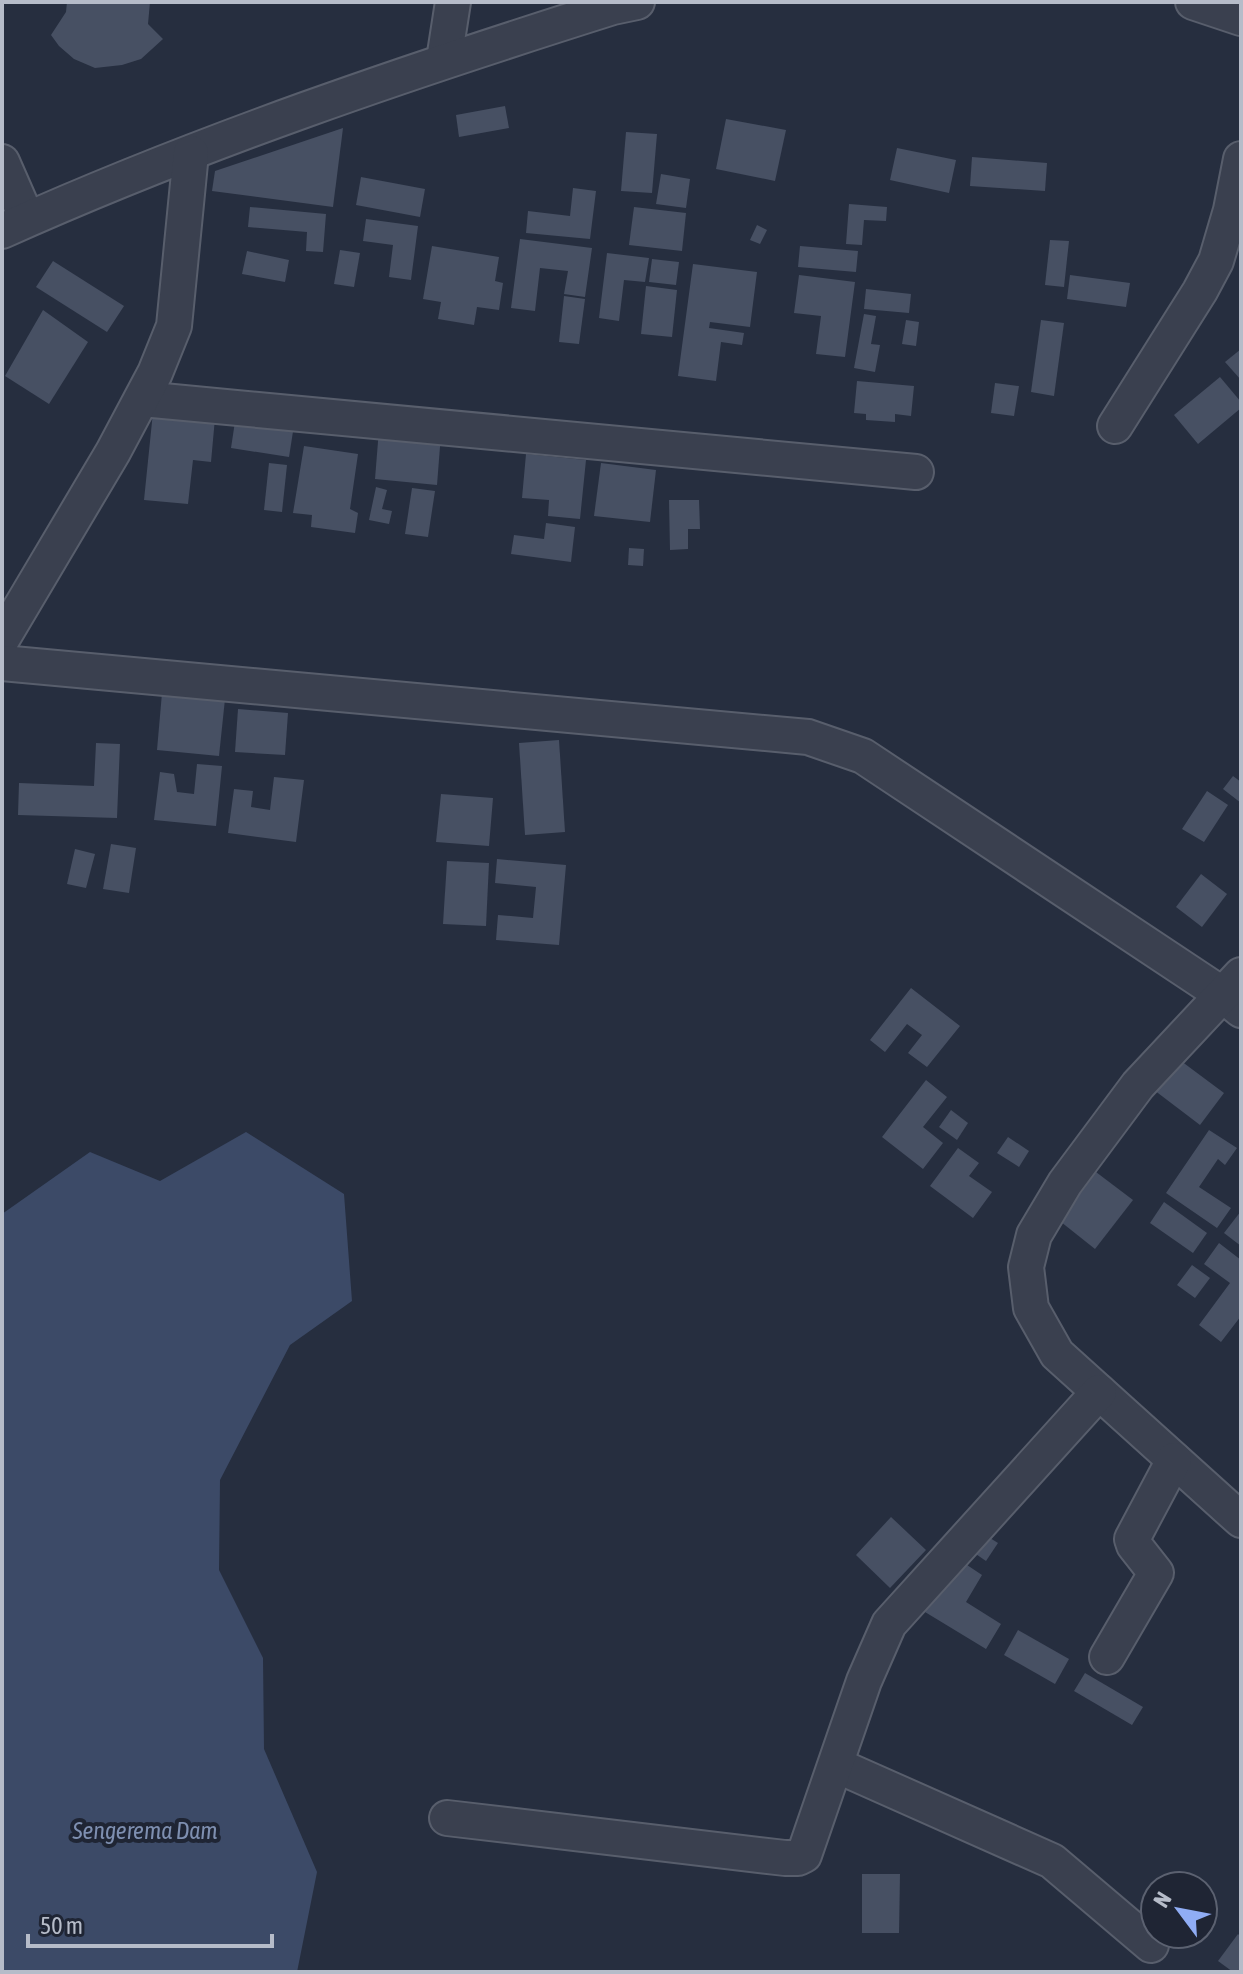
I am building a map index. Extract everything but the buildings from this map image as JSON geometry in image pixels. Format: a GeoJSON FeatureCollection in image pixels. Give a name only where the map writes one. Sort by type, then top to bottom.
{"type":"FeatureCollection","features":[{"type":"Feature","properties":{"kind":"street"},"geometry":{"type":"LineString","coordinates":[[444,60],[453,2]]}},
{"type":"Feature","properties":{"kind":"street"},"geometry":{"type":"LineString","coordinates":[[2,162],[14,225],[191,153],[444,60],[637,2]]}},
{"type":"Feature","properties":{"kind":"street"},"geometry":{"type":"LineString","coordinates":[[1193,2],[1241,18]]}},
{"type":"Feature","properties":{"kind":"street"},"geometry":{"type":"LineString","coordinates":[[2,639],[113,452],[142,399],[174,326],[191,153]]}},
{"type":"Feature","properties":{"kind":"street"},"geometry":{"type":"LineString","coordinates":[[1115,426],[1216,261],[1231,210],[1241,159]]}},
{"type":"Feature","properties":{"kind":"street"},"geometry":{"type":"LineString","coordinates":[[142,399],[916,472]]}},
{"type":"Feature","properties":{"kind":"street"},"geometry":{"type":"LineString","coordinates":[[2,663],[818,739],[863,756],[1235,994],[1138,1085],[1065,1183],[1034,1235],[1026,1267],[1031,1308],[1057,1354],[1241,1520]]}},
{"type":"Feature","properties":{"kind":"street"},"geometry":{"type":"LineString","coordinates":[[447,1818],[798,1858],[808,1850],[864,1681],[889,1624],[1099,1392]]}},
{"type":"Feature","properties":{"kind":"street"},"geometry":{"type":"LineString","coordinates":[[1107,1657],[1156,1573],[1132,1539],[1174,1460]]}},
{"type":"Feature","properties":{"kind":"street"},"geometry":{"type":"LineString","coordinates":[[836,1765],[1052,1861],[1139,1935]]}},
{"type":"Feature","properties":{"kind":"water","name":"Sengerema Dam"},"geometry":{"type":"Polygon","coordinates":[[[246,1132],[344,1194],[352,1301],[290,1345],[220,1480],[219,1570],[263,1658],[264,1749],[317,1872],[297,1972],[2,1972],[2,1214],[90,1152],[160,1181],[246,1132]]]}}]}
